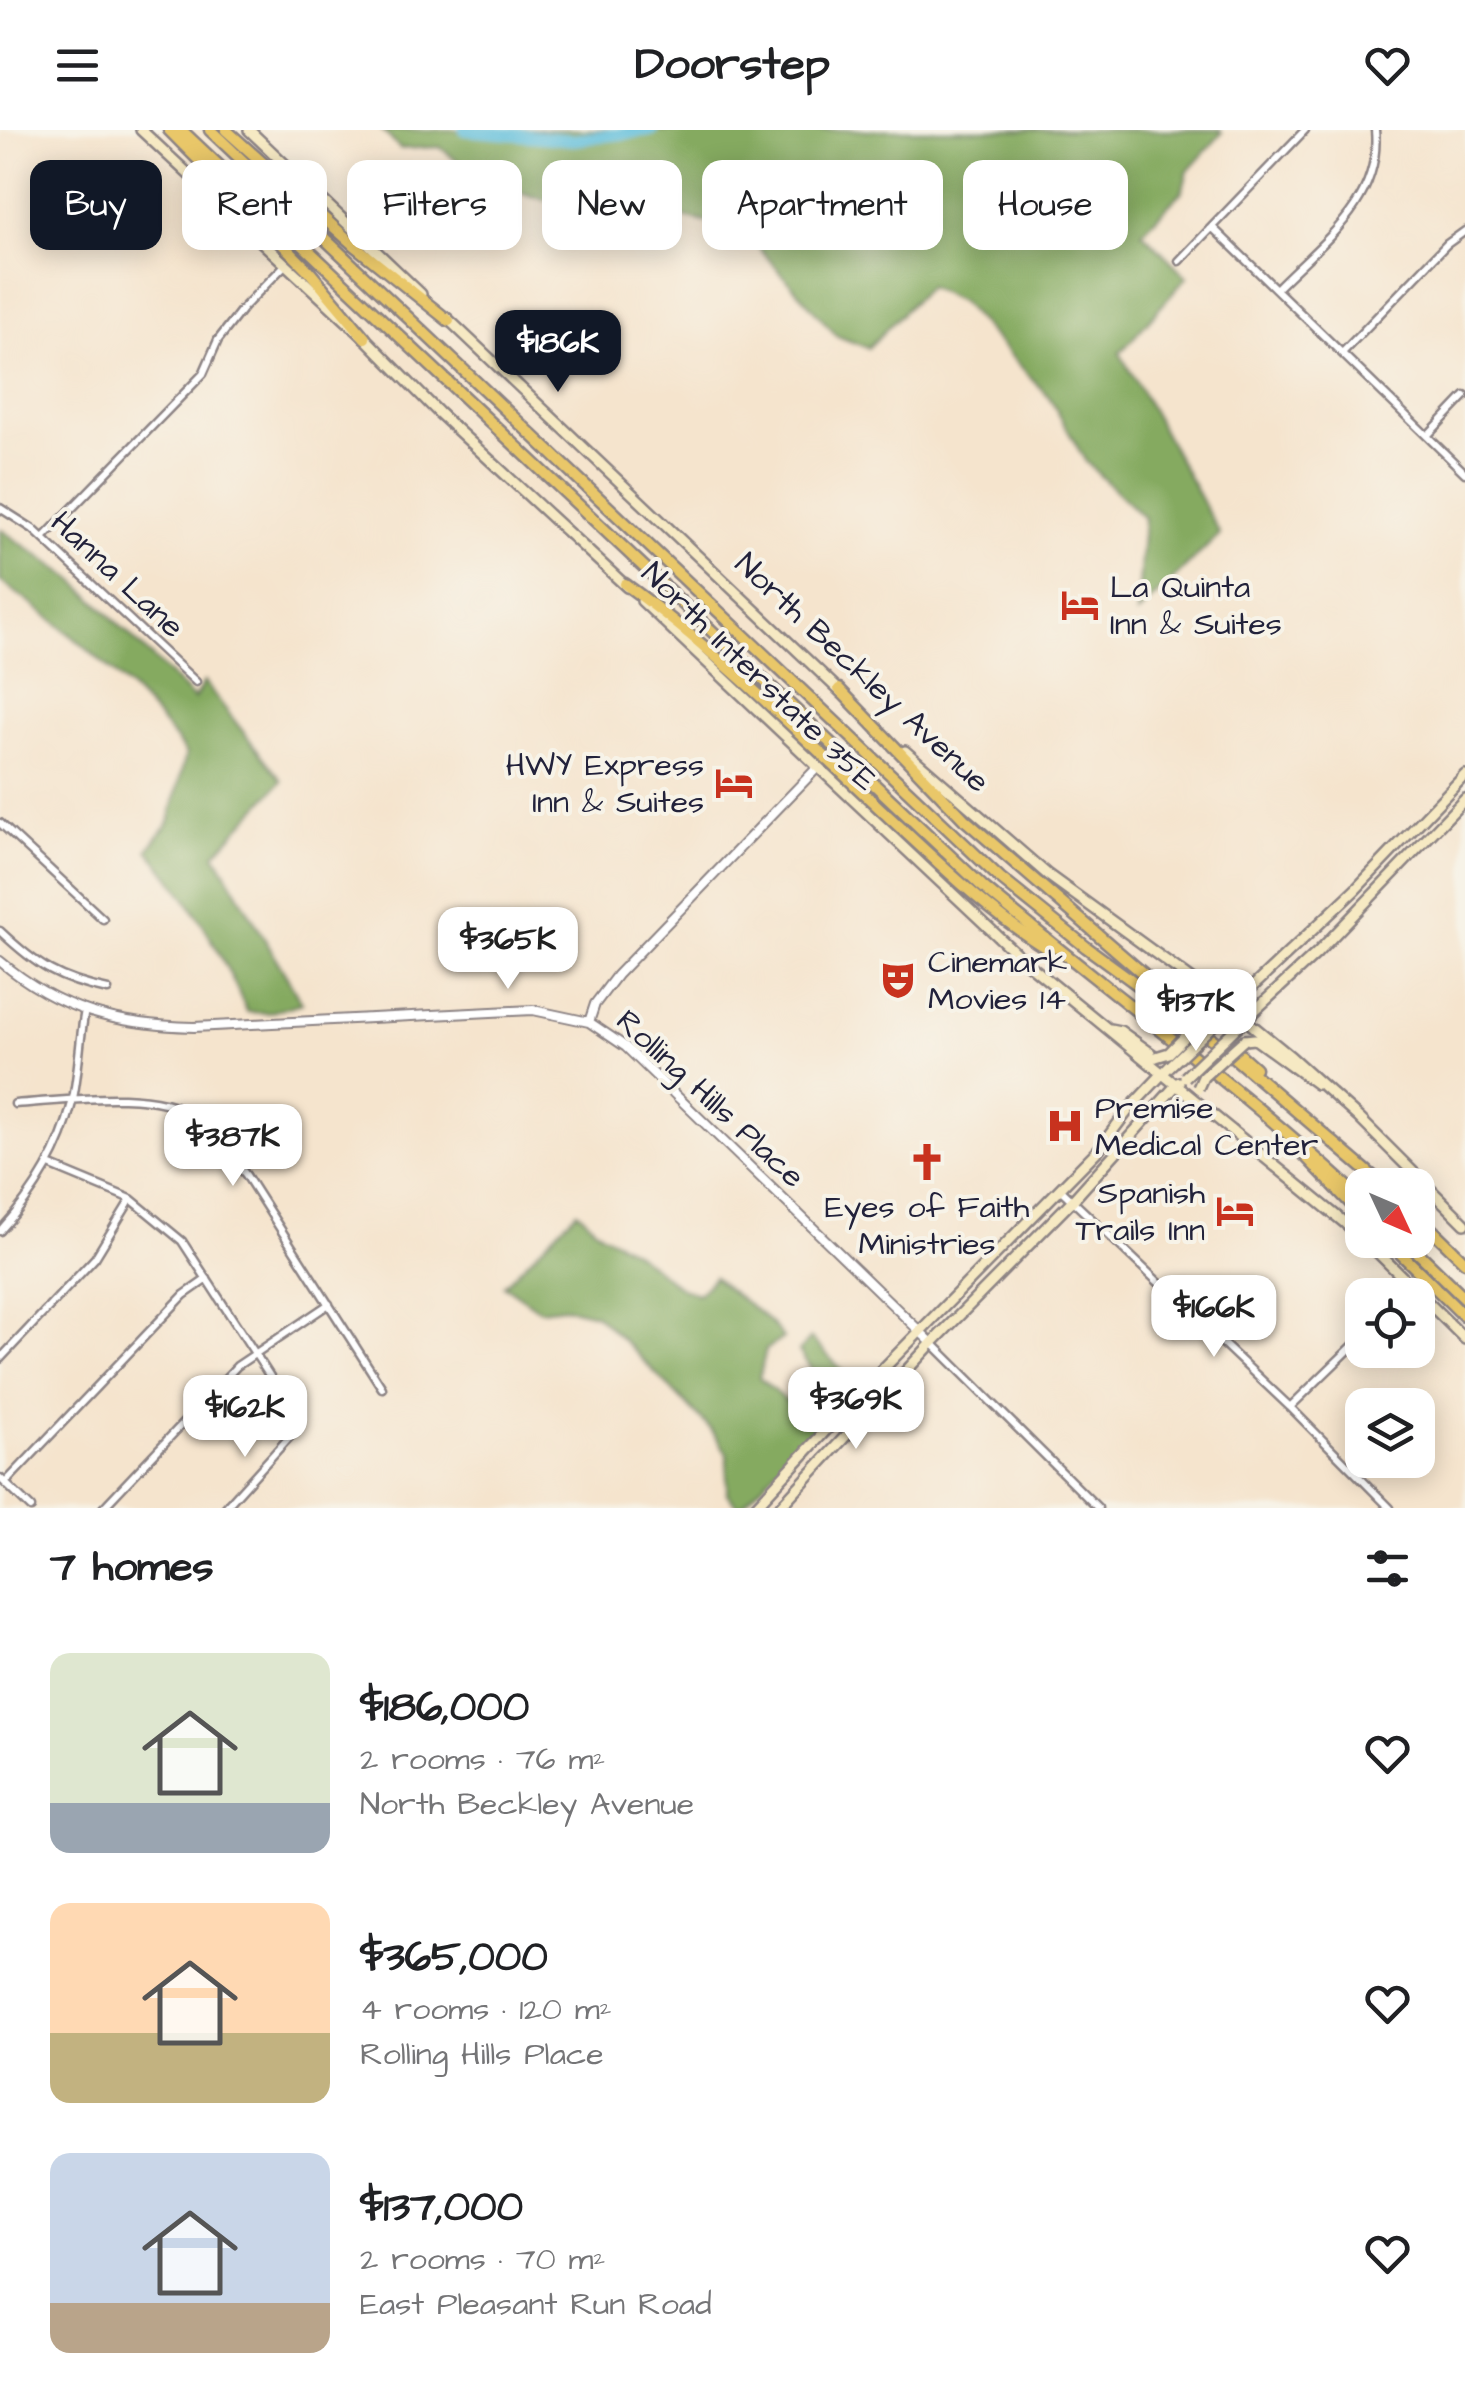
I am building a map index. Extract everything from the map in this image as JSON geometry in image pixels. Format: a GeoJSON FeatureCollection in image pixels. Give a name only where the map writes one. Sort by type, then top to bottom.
{"type":"FeatureCollection","features":[{"type":"Feature","properties":{"kind":"highway"},"geometry":{"type":"LineString","coordinates":[[169,130],[308,270],[365,338]]}},
{"type":"Feature","properties":{"kind":"highway"},"geometry":{"type":"LineString","coordinates":[[180,130],[946,853],[1074,964],[1275,1122],[1345,1185]]}},
{"type":"Feature","properties":{"kind":"highway"},"geometry":{"type":"LineString","coordinates":[[210,130],[1000,878],[1266,1083],[1364,1168]]}},
{"type":"Feature","properties":{"kind":"highway"},"geometry":{"type":"LineString","coordinates":[[226,130],[354,246],[449,321]]}},
{"type":"Feature","properties":{"kind":"highway"},"geometry":{"type":"LineString","coordinates":[[625,584],[732,672],[939,862],[1038,942],[1074,964]]}},
{"type":"Feature","properties":{"kind":"highway"},"geometry":{"type":"LineString","coordinates":[[839,689],[984,838],[1166,996],[1247,1058],[1266,1083]]}},
{"type":"Feature","properties":{"kind":"highway"},"geometry":{"type":"LineString","coordinates":[[1275,1122],[1345,1198]]}},
{"type":"Feature","properties":{"kind":"highway"},"geometry":{"type":"LineString","coordinates":[[1435,1230],[1465,1253]]}},
{"type":"Feature","properties":{"kind":"highway"},"geometry":{"type":"LineString","coordinates":[[1435,1233],[1465,1262]]}},
{"type":"Feature","properties":{"kind":"highway"},"geometry":{"type":"LineString","coordinates":[[1405,1258],[1465,1317]]}},
{"type":"Feature","properties":{"kind":"highway"},"geometry":{"type":"LineString","coordinates":[[1424,1258],[1465,1298]]}},
{"type":"Feature","properties":{"kind":"main road","name":"North Interstate 35E"},"geometry":{"type":"LineString","coordinates":[[141,130],[1021,958],[1103,1026],[1181,1081],[1219,1121],[1345,1222]]}},
{"type":"Feature","properties":{"kind":"main road","name":"North Beckley Avenue"},"geometry":{"type":"LineString","coordinates":[[250,130],[933,777],[1048,875],[1205,988],[1325,1086],[1465,1224]]}},
{"type":"Feature","properties":{"kind":"main road"},"geometry":{"type":"LineString","coordinates":[[754,1508],[1099,1149],[1166,1070],[1365,880],[1465,775]]}},
{"type":"Feature","properties":{"kind":"main road"},"geometry":{"type":"LineString","coordinates":[[779,1508],[1181,1081],[1317,953],[1464,800],[1451,790]]}},
{"type":"Feature","properties":{"kind":"main road"},"geometry":{"type":"LineString","coordinates":[[1418,824],[1430,836]]}},
{"type":"Feature","properties":{"kind":"main road"},"geometry":{"type":"LineString","coordinates":[[1365,880],[1377,891]]}},
{"type":"Feature","properties":{"kind":"main road"},"geometry":{"type":"LineString","coordinates":[[1103,1026],[1120,1032],[1156,1057],[1169,1053],[1210,1011],[1205,988]]}},
{"type":"Feature","properties":{"kind":"main road"},"geometry":{"type":"LineString","coordinates":[[1219,1121],[1205,1106],[1198,1088],[1203,1077],[1244,1040],[1255,1039],[1311,1082],[1325,1086]]}},
{"type":"Feature","properties":{"kind":"main road","name":"North Interstate 35E"},"geometry":{"type":"LineString","coordinates":[[1380,1258],[1398,1278]]}},
{"type":"Feature","properties":{"kind":"main road","name":"North Interstate 35E"},"geometry":{"type":"LineString","coordinates":[[1435,1313],[1465,1339]]}},
{"type":"Feature","properties":{"kind":"street"},"geometry":{"type":"LineString","coordinates":[[1179,261],[1305,130]]}},
{"type":"Feature","properties":{"kind":"street"},"geometry":{"type":"LineString","coordinates":[[1276,289],[1363,196],[1378,156],[1375,130]]}},
{"type":"Feature","properties":{"kind":"street"},"geometry":{"type":"LineString","coordinates":[[1212,227],[1465,473]]}},
{"type":"Feature","properties":{"kind":"street"},"geometry":{"type":"LineString","coordinates":[[1342,353],[1447,244],[1465,231]]}},
{"type":"Feature","properties":{"kind":"street"},"geometry":{"type":"LineString","coordinates":[[42,538],[202,374],[218,340],[284,266]]}},
{"type":"Feature","properties":{"kind":"street"},"geometry":{"type":"LineString","coordinates":[[1427,436],[1465,396]]}},
{"type":"Feature","properties":{"kind":"street","name":"Hanna Lane"},"geometry":{"type":"LineString","coordinates":[[0,508],[42,538],[196,682]]}},
{"type":"Feature","properties":{"kind":"street"},"geometry":{"type":"LineString","coordinates":[[588,1022],[595,1004],[617,976],[817,768]]}},
{"type":"Feature","properties":{"kind":"street"},"geometry":{"type":"LineString","coordinates":[[0,823],[102,919]]}},
{"type":"Feature","properties":{"kind":"street"},"geometry":{"type":"LineString","coordinates":[[0,931],[18,949],[66,980],[108,990]]}},
{"type":"Feature","properties":{"kind":"street","name":"Rolling Hills Place"},"geometry":{"type":"LineString","coordinates":[[0,961],[40,991],[85,1010],[144,1025],[194,1027],[532,1010],[588,1022],[626,1047],[932,1343]]}},
{"type":"Feature","properties":{"kind":"street"},"geometry":{"type":"LineString","coordinates":[[0,1230],[48,1165],[72,1101],[85,1010]]}},
{"type":"Feature","properties":{"kind":"street"},"geometry":{"type":"LineString","coordinates":[[15,1104],[151,1100],[193,1114],[246,1175],[382,1388]]}},
{"type":"Feature","properties":{"kind":"street"},"geometry":{"type":"LineString","coordinates":[[48,1165],[132,1199],[182,1241],[282,1394],[292,1434],[225,1508]]}},
{"type":"Feature","properties":{"kind":"street"},"geometry":{"type":"LineString","coordinates":[[1060,1189],[1290,1407],[1390,1508]]}},
{"type":"Feature","properties":{"kind":"street"},"geometry":{"type":"LineString","coordinates":[[0,1359],[95,1258],[132,1199]]}},
{"type":"Feature","properties":{"kind":"street"},"geometry":{"type":"LineString","coordinates":[[31,1508],[3,1480],[184,1294],[208,1279]]}},
{"type":"Feature","properties":{"kind":"street"},"geometry":{"type":"LineString","coordinates":[[103,1508],[238,1366],[329,1304]]}},
{"type":"Feature","properties":{"kind":"street"},"geometry":{"type":"LineString","coordinates":[[932,1343],[1098,1508]]}},
{"type":"Feature","properties":{"kind":"street"},"geometry":{"type":"LineString","coordinates":[[1290,1407],[1345,1354]]}},
{"type":"Feature","properties":{"kind":"green space"},"geometry":{"type":"Polygon","coordinates":[[[382,130],[1220,130],[1222,133],[1188,171],[1182,192],[1142,232],[1187,277],[1120,353],[1220,534],[1137,614],[1144,518],[1086,462],[1049,397],[961,302],[928,286],[868,348],[837,336],[761,250],[943,250],[943,160],[702,160],[702,221],[682,217],[682,160],[542,160],[542,199],[522,193],[522,160],[456,160],[440,147],[400,149],[382,130]]]}},
{"type":"Feature","properties":{"kind":"green space"},"geometry":{"type":"Polygon","coordinates":[[[0,529],[74,580],[194,699],[204,682],[282,781],[215,854],[302,1003],[268,1013],[247,1012],[204,926],[148,850],[169,822],[186,754],[125,684],[0,581],[0,529]]]}},
{"type":"Feature","properties":{"kind":"green space"},"geometry":{"type":"Polygon","coordinates":[[[577,1211],[601,1233],[632,1250],[679,1287],[698,1294],[714,1277],[768,1321],[783,1338],[766,1350],[759,1378],[787,1402],[816,1376],[799,1351],[811,1338],[856,1385],[740,1508],[727,1494],[727,1453],[711,1429],[623,1340],[595,1314],[565,1307],[540,1310],[504,1285],[577,1211]]]}},
{"type":"Feature","properties":{"kind":"waterway"},"geometry":{"type":"LineString","coordinates":[[465,130],[573,140],[652,130]]}},
{"type":"Feature","properties":{"kind":"place","name":"La Quinta Inn & Suites"},"geometry":{"type":"Point","coordinates":[1080,605]}},
{"type":"Feature","properties":{"kind":"place","name":"HWY Express Inn & Suites"},"geometry":{"type":"Point","coordinates":[734,783]}},
{"type":"Feature","properties":{"kind":"place","name":"Cinemark Movies 14"},"geometry":{"type":"Point","coordinates":[898,980]}},
{"type":"Feature","properties":{"kind":"place","name":"Premise Medical Center"},"geometry":{"type":"Point","coordinates":[1065,1126]}},
{"type":"Feature","properties":{"kind":"place","name":"Eyes of Faith Ministries"},"geometry":{"type":"Point","coordinates":[927,1162]}},
{"type":"Feature","properties":{"kind":"place","name":"Spanish Trails Inn"},"geometry":{"type":"Point","coordinates":[1235,1211]}}]}
